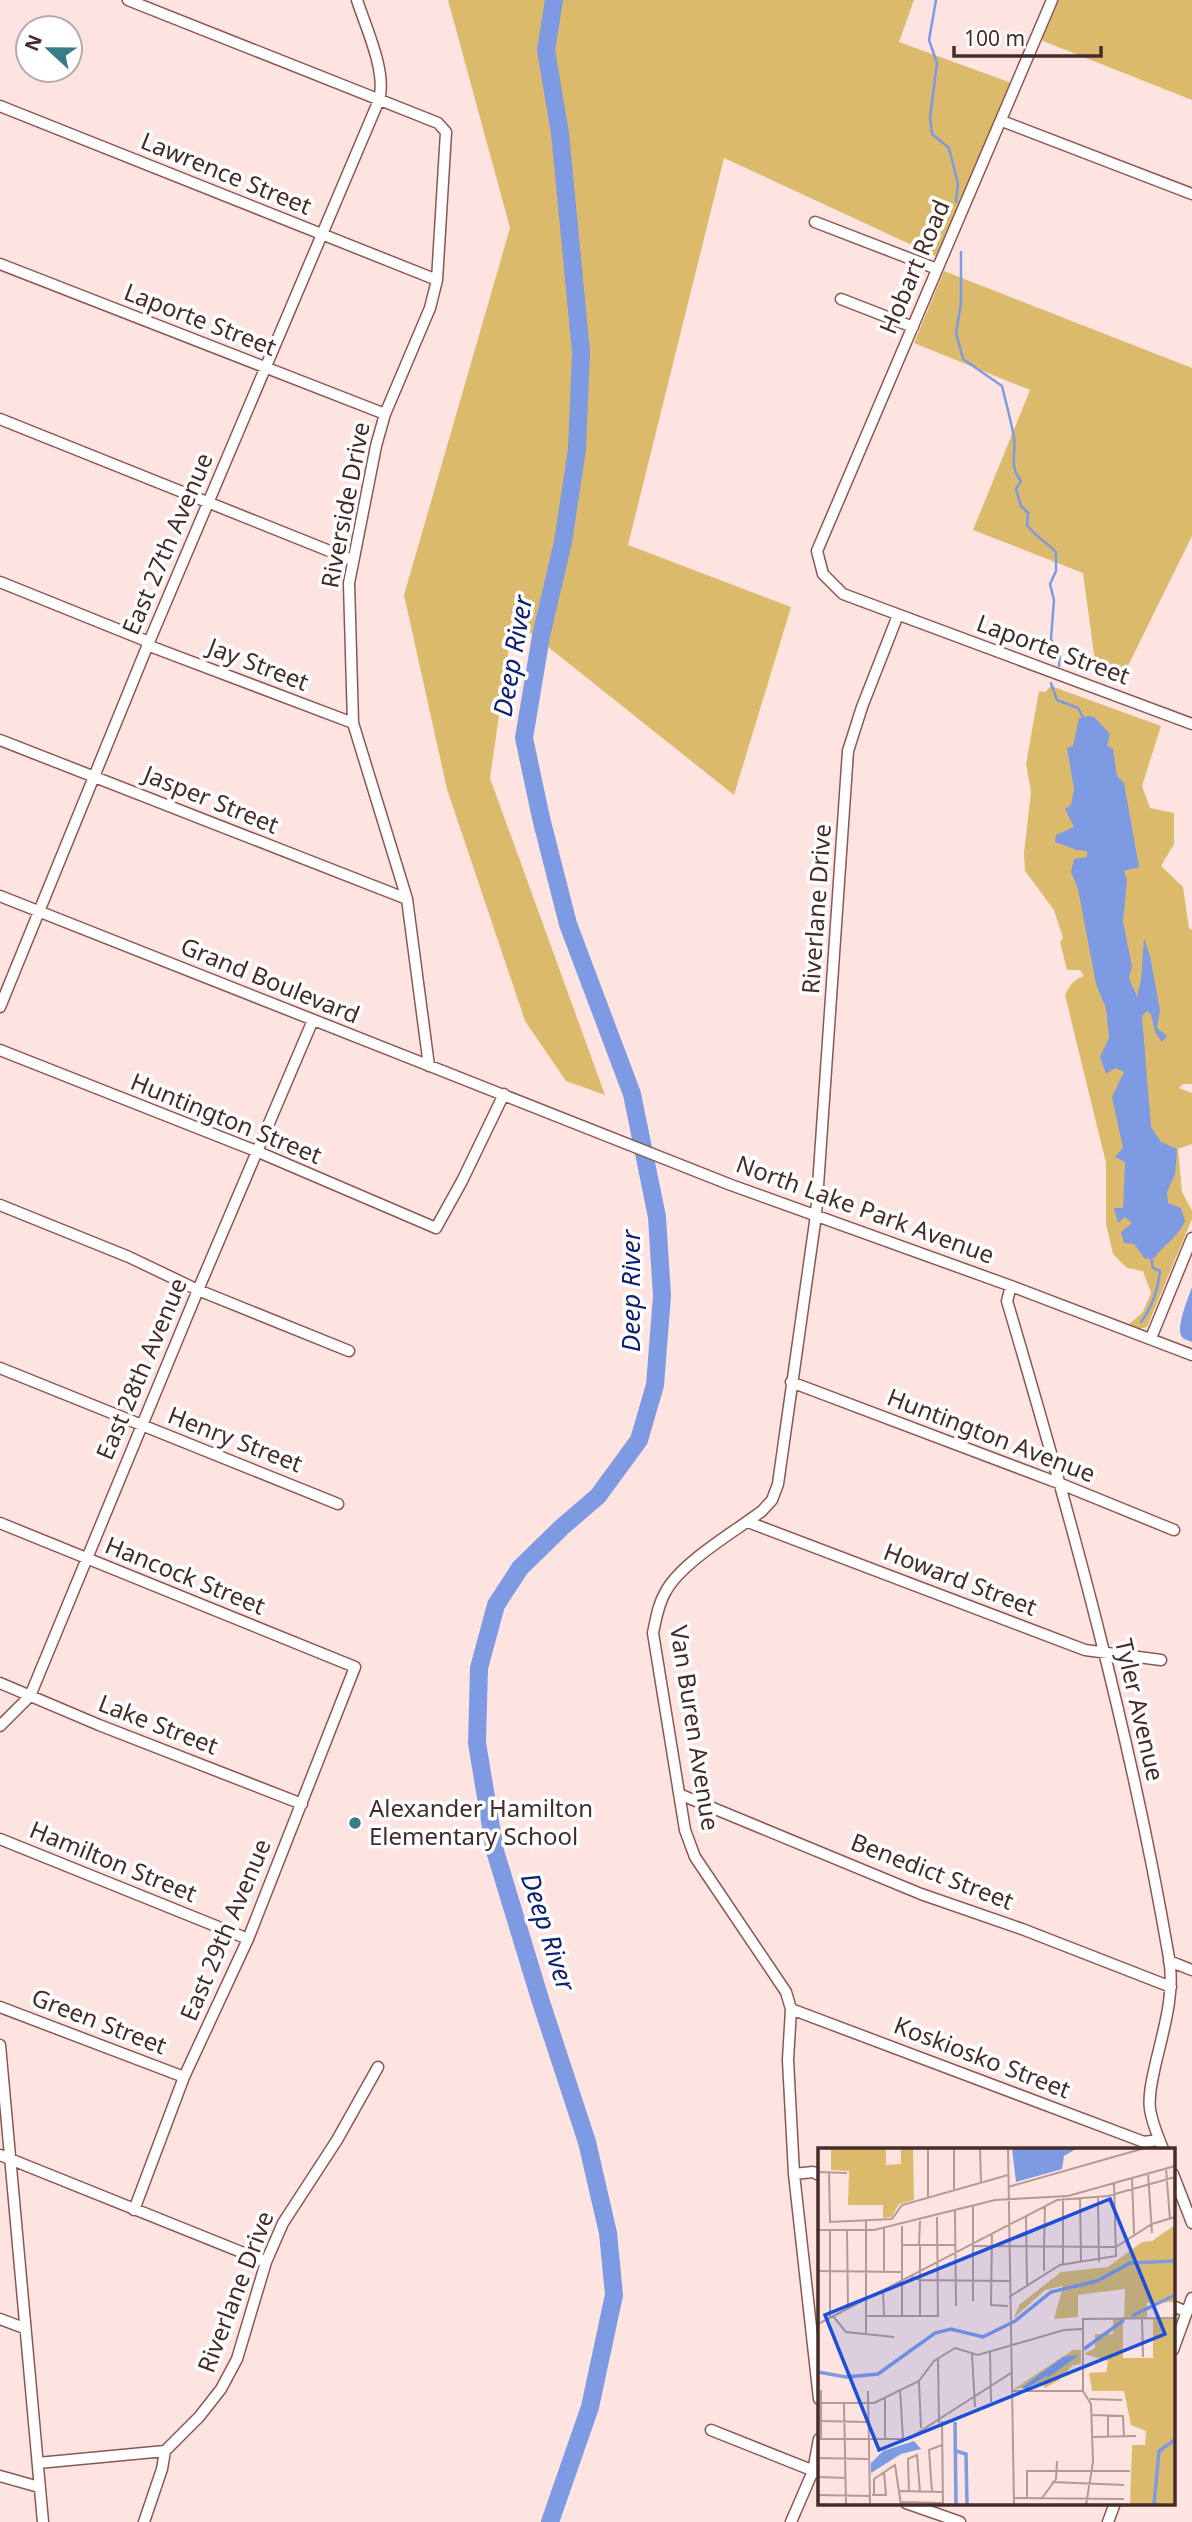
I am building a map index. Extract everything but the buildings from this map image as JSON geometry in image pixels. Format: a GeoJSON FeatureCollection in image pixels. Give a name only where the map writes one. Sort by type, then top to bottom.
{"type":"FeatureCollection","features":[{"type":"Feature","properties":{"kind":"street"},"geometry":{"type":"LineString","coordinates":[[128,0],[379,100],[382,89],[381,74],[358,0]]}},
{"type":"Feature","properties":{"kind":"street","name":"Hobart Road"},"geometry":{"type":"LineString","coordinates":[[817,551],[1052,0]]}},
{"type":"Feature","properties":{"kind":"street","name":"East 27th Avenue"},"geometry":{"type":"LineString","coordinates":[[0,1007],[148,644],[379,100]]}},
{"type":"Feature","properties":{"kind":"street","name":"Riverside Drive"},"geometry":{"type":"LineString","coordinates":[[379,100],[438,123],[446,132],[437,280],[430,308],[385,414],[365,490],[352,561],[348,618],[353,723],[407,900],[429,1066]]}},
{"type":"Feature","properties":{"kind":"street","name":"Lawrence Street"},"geometry":{"type":"LineString","coordinates":[[0,106],[437,280]]}},
{"type":"Feature","properties":{"kind":"street"},"geometry":{"type":"LineString","coordinates":[[1002,121],[1192,194]]}},
{"type":"Feature","properties":{"kind":"street"},"geometry":{"type":"LineString","coordinates":[[815,222],[937,269]]}},
{"type":"Feature","properties":{"kind":"street","name":"Laporte Street"},"geometry":{"type":"LineString","coordinates":[[0,264],[385,414]]}},
{"type":"Feature","properties":{"kind":"street"},"geometry":{"type":"LineString","coordinates":[[841,299],[912,327]]}},
{"type":"Feature","properties":{"kind":"street"},"geometry":{"type":"LineString","coordinates":[[0,419],[352,561]]}},
{"type":"Feature","properties":{"kind":"street","name":"Laporte Street"},"geometry":{"type":"LineString","coordinates":[[817,551],[823,574],[843,594],[1192,724]]}},
{"type":"Feature","properties":{"kind":"street","name":"Jay Street"},"geometry":{"type":"LineString","coordinates":[[0,582],[148,644],[353,723]]}},
{"type":"Feature","properties":{"kind":"street","name":"Riverlane Drive"},"geometry":{"type":"LineString","coordinates":[[816,1215],[848,751],[898,615]]}},
{"type":"Feature","properties":{"kind":"street","name":"Jasper Street"},"geometry":{"type":"LineString","coordinates":[[0,740],[407,900]]}},
{"type":"Feature","properties":{"kind":"street","name":"Grand Boulevard"},"geometry":{"type":"LineString","coordinates":[[0,896],[505,1094],[524,1104]]}},
{"type":"Feature","properties":{"kind":"street","name":"East 28th Avenue"},"geometry":{"type":"LineString","coordinates":[[0,1726],[30,1696],[313,1020]]}},
{"type":"Feature","properties":{"kind":"street","name":"Huntington Street"},"geometry":{"type":"LineString","coordinates":[[0,1050],[256,1151],[436,1228],[505,1094]]}},
{"type":"Feature","properties":{"kind":"street","name":"North Lake Park Avenue"},"geometry":{"type":"LineString","coordinates":[[524,1104],[731,1185],[1011,1286],[1192,1355]]}},
{"type":"Feature","properties":{"kind":"street"},"geometry":{"type":"LineString","coordinates":[[0,1205],[129,1256],[198,1290],[349,1351]]}},
{"type":"Feature","properties":{"kind":"street","name":"Van Buren Avenue"},"geometry":{"type":"LineString","coordinates":[[816,1215],[778,1484],[772,1500],[748,1522],[682,1571],[666,1590],[657,1610],[653,1633],[685,1830],[695,1857],[786,1992],[791,2009],[788,2060],[794,2174],[814,2322],[818,2384]]}},
{"type":"Feature","properties":{"kind":"street"},"geometry":{"type":"LineString","coordinates":[[1151,1338],[1192,1238]]}},
{"type":"Feature","properties":{"kind":"street","name":"Tyler Avenue"},"geometry":{"type":"LineString","coordinates":[[1011,1286],[1007,1301],[1061,1484],[1104,1653],[1153,1870],[1169,1961],[1170,2002],[1152,2081],[1150,2108],[1161,2144]]}},
{"type":"Feature","properties":{"kind":"street","name":"Henry Street"},"geometry":{"type":"LineString","coordinates":[[0,1368],[142,1426],[215,1452],[338,1504]]}},
{"type":"Feature","properties":{"kind":"street","name":"Huntington Avenue"},"geometry":{"type":"LineString","coordinates":[[791,1382],[1061,1484],[1174,1530]]}},
{"type":"Feature","properties":{"kind":"street","name":"Howard Street"},"geometry":{"type":"LineString","coordinates":[[748,1522],[1085,1650],[1161,1660]]}},
{"type":"Feature","properties":{"kind":"street","name":"Hancock Street"},"geometry":{"type":"LineString","coordinates":[[0,1524],[355,1667]]}},
{"type":"Feature","properties":{"kind":"street","name":"East 29th Avenue"},"geometry":{"type":"LineString","coordinates":[[134,2210],[184,2077],[248,1939],[355,1667]]}},
{"type":"Feature","properties":{"kind":"street","name":"Lake Street"},"geometry":{"type":"LineString","coordinates":[[0,1683],[302,1804]]}},
{"type":"Feature","properties":{"kind":"street","name":"Benedict Street"},"geometry":{"type":"LineString","coordinates":[[679,1794],[921,1894],[1022,1929],[1171,1987]]}},
{"type":"Feature","properties":{"kind":"street","name":"Hamilton Street"},"geometry":{"type":"LineString","coordinates":[[0,1839],[248,1939]]}},
{"type":"Feature","properties":{"kind":"street"},"geometry":{"type":"LineString","coordinates":[[1169,1961],[1192,1970]]}},
{"type":"Feature","properties":{"kind":"street","name":"Green Street"},"geometry":{"type":"LineString","coordinates":[[0,2007],[184,2077]]}},
{"type":"Feature","properties":{"kind":"street","name":"Koskiosko Street"},"geometry":{"type":"LineString","coordinates":[[791,2009],[1144,2142],[1161,2144]]}},
{"type":"Feature","properties":{"kind":"street"},"geometry":{"type":"LineString","coordinates":[[0,2045],[5,2157],[43,2522]]}},
{"type":"Feature","properties":{"kind":"street","name":"Riverlane Drive"},"geometry":{"type":"LineString","coordinates":[[165,2451],[199,2417],[221,2389],[237,2359],[266,2262],[283,2223],[337,2140],[378,2067]]}},
{"type":"Feature","properties":{"kind":"street"},"geometry":{"type":"LineString","coordinates":[[5,2157],[266,2262]]}},
{"type":"Feature","properties":{"kind":"street"},"geometry":{"type":"LineString","coordinates":[[794,2174],[813,2172],[818,2174]]}},
{"type":"Feature","properties":{"kind":"street"},"geometry":{"type":"LineString","coordinates":[[1174,2177],[1192,2222]]}},
{"type":"Feature","properties":{"kind":"street"},"geometry":{"type":"LineString","coordinates":[[1174,2347],[1192,2298]]}},
{"type":"Feature","properties":{"kind":"street"},"geometry":{"type":"LineString","coordinates":[[1174,2306],[1187,2312]]}},
{"type":"Feature","properties":{"kind":"street"},"geometry":{"type":"LineString","coordinates":[[0,2319],[24,2328]]}},
{"type":"Feature","properties":{"kind":"street"},"geometry":{"type":"LineString","coordinates":[[711,2430],[816,2472]]}},
{"type":"Feature","properties":{"kind":"street"},"geometry":{"type":"LineString","coordinates":[[791,2522],[816,2472],[818,2450]]}},
{"type":"Feature","properties":{"kind":"street"},"geometry":{"type":"LineString","coordinates":[[38,2463],[165,2451],[162,2469],[144,2522]]}},
{"type":"Feature","properties":{"kind":"street"},"geometry":{"type":"LineString","coordinates":[[0,2476],[39,2487]]}},
{"type":"Feature","properties":{"kind":"street"},"geometry":{"type":"LineString","coordinates":[[909,2504],[955,2521]]}},
{"type":"Feature","properties":{"kind":"street"},"geometry":{"type":"LineString","coordinates":[[1108,2522],[1115,2504]]}},
{"type":"Feature","properties":{"kind":"shaded area"},"geometry":{"type":"Polygon","coordinates":[[[448,0],[914,0],[899,42],[1017,85],[942,259],[724,158],[628,545],[791,607],[734,795],[513,619],[490,778],[605,1095],[566,1081],[525,1021],[447,789],[404,595],[510,228],[448,0]]]}},
{"type":"Feature","properties":{"kind":"shaded area"},"geometry":{"type":"Polygon","coordinates":[[[1051,0],[1192,0],[1192,100],[1038,39],[1051,0]]]}},
{"type":"Feature","properties":{"kind":"shaded area"},"geometry":{"type":"Polygon","coordinates":[[[944,271],[1192,368],[1192,536],[1120,682],[1097,676],[1083,573],[973,530],[1030,390],[914,343],[944,271]]]}},
{"type":"Feature","properties":{"kind":"shaded area"},"geometry":{"type":"Polygon","coordinates":[[[1051,686],[1161,726],[1142,786],[1150,808],[1174,813],[1174,844],[1161,866],[1183,887],[1189,928],[1192,930],[1192,1084],[1183,1084],[1179,1088],[1192,1093],[1192,1144],[1178,1149],[1182,1192],[1192,1211],[1192,1219],[1147,1327],[1139,1329],[1127,1326],[1143,1312],[1151,1293],[1143,1271],[1127,1268],[1113,1254],[1106,1224],[1106,1163],[1065,995],[1072,983],[1084,976],[1080,970],[1067,970],[1060,942],[1063,938],[1054,910],[1025,871],[1024,853],[1031,792],[1026,764],[1039,691],[1045,692],[1051,686]]]}},
{"type":"Feature","properties":{"kind":"water"},"geometry":{"type":"Polygon","coordinates":[[[1094,717],[1110,734],[1107,746],[1113,749],[1117,776],[1124,783],[1139,867],[1124,871],[1127,880],[1123,922],[1132,966],[1129,978],[1137,997],[1144,938],[1160,1010],[1157,1028],[1167,1036],[1162,1042],[1155,1032],[1151,1014],[1147,1011],[1142,1016],[1151,1127],[1161,1142],[1177,1149],[1175,1174],[1167,1192],[1168,1203],[1181,1208],[1185,1221],[1154,1258],[1145,1259],[1134,1244],[1124,1243],[1121,1232],[1132,1223],[1125,1217],[1118,1223],[1114,1208],[1123,1208],[1125,1162],[1115,1157],[1123,1148],[1112,1097],[1124,1072],[1115,1068],[1106,1074],[1100,1057],[1109,1038],[1106,1008],[1096,984],[1078,889],[1071,872],[1074,859],[1087,857],[1087,851],[1055,842],[1056,835],[1074,827],[1065,809],[1071,805],[1074,789],[1067,748],[1073,746],[1079,718],[1094,717]]]}},
{"type":"Feature","properties":{"kind":"water"},"geometry":{"type":"Polygon","coordinates":[[[1192,1287],[1192,1342],[1182,1337],[1180,1327],[1192,1287]]]}},
{"type":"Feature","properties":{"kind":"waterway","name":"Deep River"},"geometry":{"type":"LineString","coordinates":[[550,2522],[590,2407],[614,2295],[608,2233],[587,2142],[495,1851],[477,1743],[479,1668],[496,1605],[520,1568],[598,1496],[639,1440],[655,1385],[662,1296],[657,1217],[632,1094],[568,924],[524,738],[541,636],[563,542],[577,449],[581,352],[560,133],[546,50],[554,0]]}},
{"type":"Feature","properties":{"kind":"waterway"},"geometry":{"type":"LineString","coordinates":[[936,0],[929,40],[937,63],[930,117],[932,134],[949,148],[958,184],[956,202]]}},
{"type":"Feature","properties":{"kind":"waterway"},"geometry":{"type":"LineString","coordinates":[[961,252],[961,303],[956,333],[963,359],[1002,386],[1014,438],[1015,471],[1021,481],[1016,489],[1021,506],[1028,513],[1027,525],[1056,552],[1056,571],[1050,584],[1054,600],[1051,639],[1060,655],[1059,666]]}},
{"type":"Feature","properties":{"kind":"waterway"},"geometry":{"type":"LineString","coordinates":[[1051,683],[1057,700],[1078,708],[1083,717]]}},
{"type":"Feature","properties":{"kind":"waterway"},"geometry":{"type":"LineString","coordinates":[[1141,1322],[1156,1292],[1159,1278],[1160,1271],[1153,1268],[1151,1258]]}},
{"type":"Feature","properties":{"kind":"place","name":"Alexander Hamilton Elementary School"},"geometry":{"type":"Point","coordinates":[355,1823]}}]}
